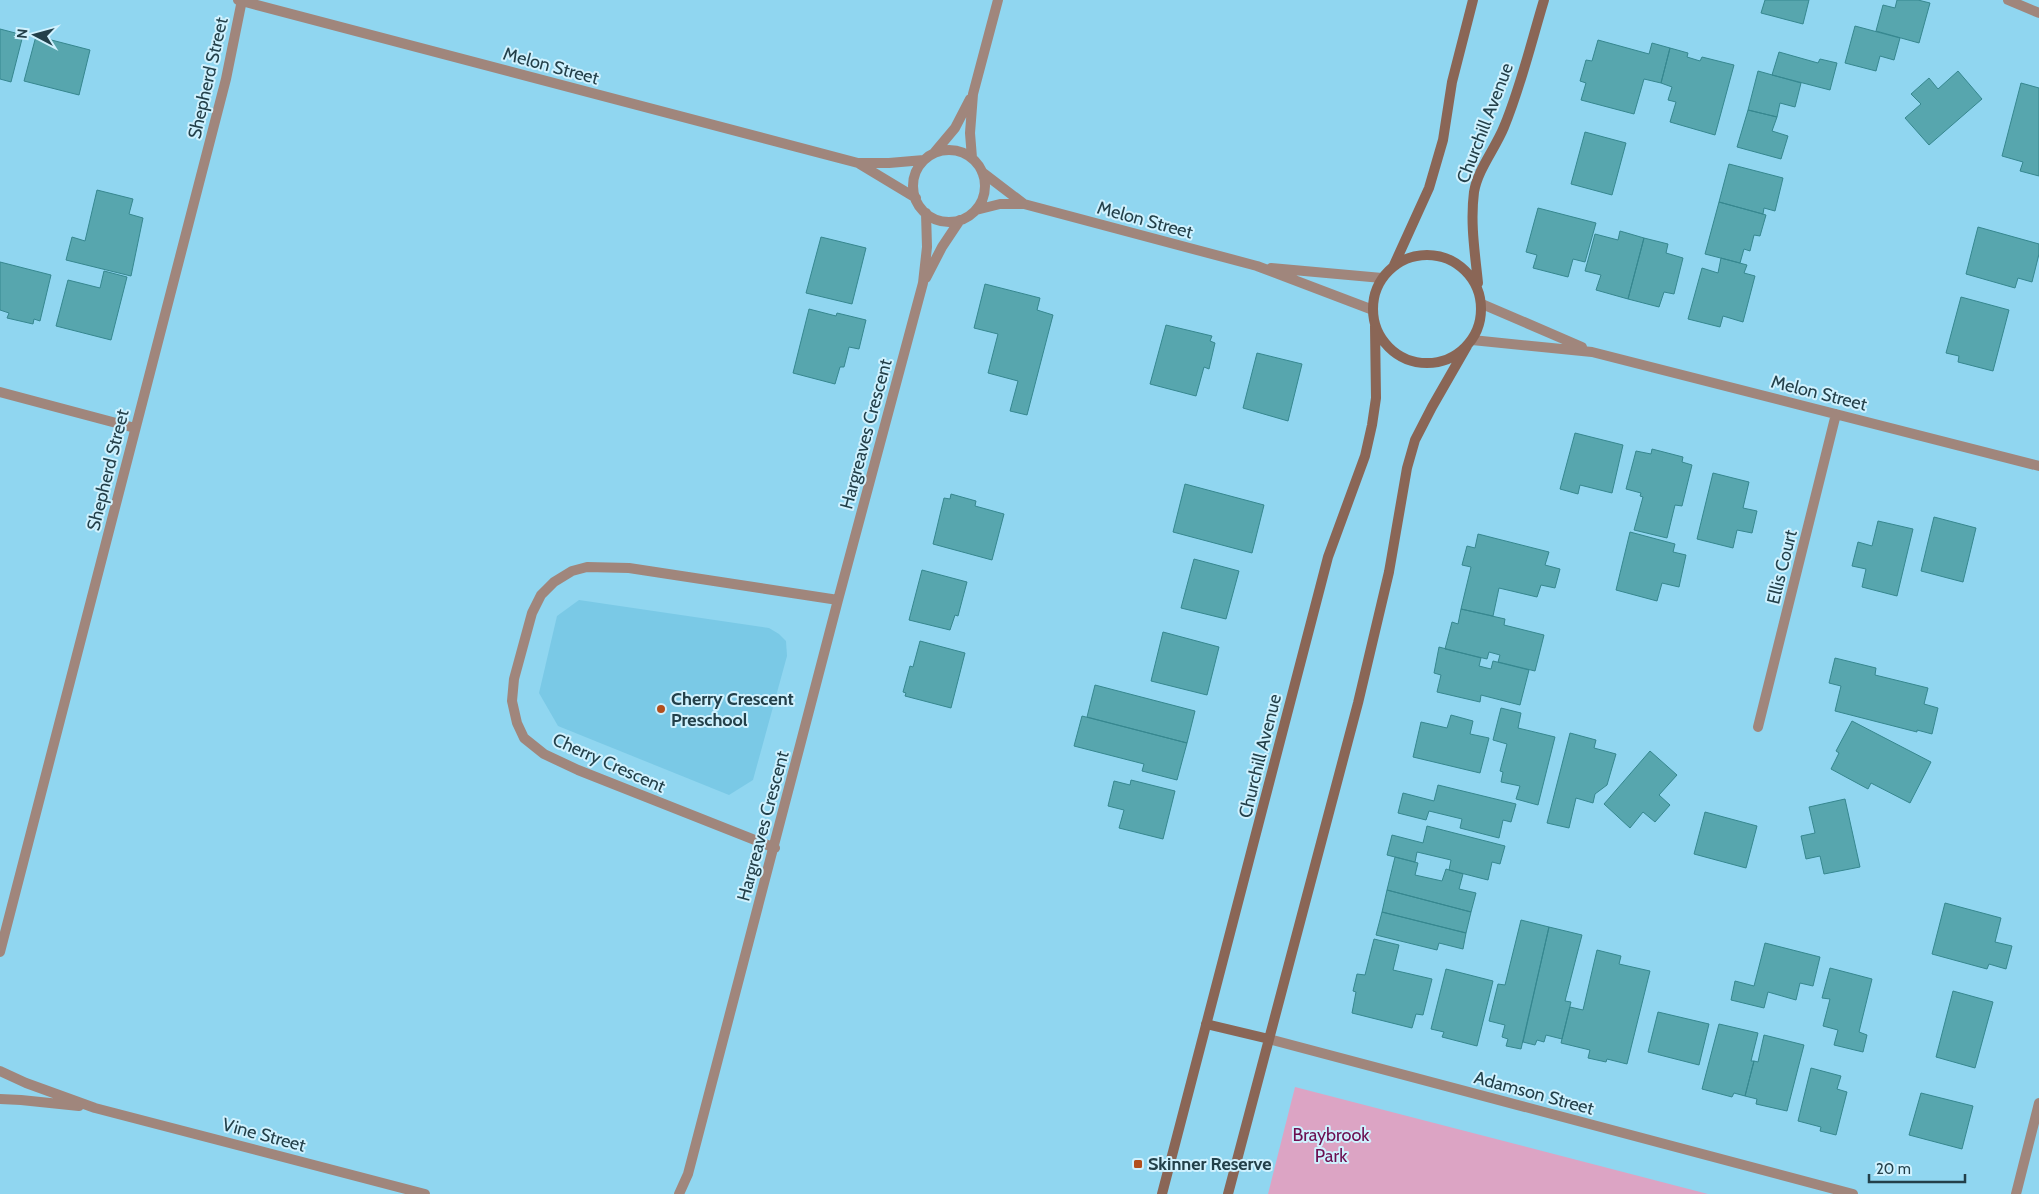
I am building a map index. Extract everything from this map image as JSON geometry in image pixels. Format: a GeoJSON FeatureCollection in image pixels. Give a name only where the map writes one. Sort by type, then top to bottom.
{"type":"FeatureCollection","features":[{"type":"Feature","properties":{"kind":"main road","name":"Churchill Avenue"},"geometry":{"type":"LineString","coordinates":[[1394,265],[1428,188],[1443,140],[1452,82],[1473,0]]}},
{"type":"Feature","properties":{"kind":"main road","name":"Churchill Avenue"},"geometry":{"type":"LineString","coordinates":[[1478,289],[1472,223],[1475,190],[1510,111],[1523,74],[1544,0]]}},
{"type":"Feature","properties":{"kind":"main road"},"geometry":{"type":"LineString","coordinates":[[1228,1194],[1360,694],[1389,572],[1407,468],[1415,440],[1432,407],[1470,343],[1480,323],[1482,304],[1478,289],[1470,274],[1457,263],[1442,256],[1425,254],[1408,257],[1394,265],[1382,278],[1374,293],[1373,310],[1375,326],[1384,343],[1398,355],[1416,363],[1434,363],[1452,358],[1470,343]]}},
{"type":"Feature","properties":{"kind":"main road","name":"Churchill Avenue"},"geometry":{"type":"LineString","coordinates":[[1162,1194],[1328,557],[1365,456],[1376,398],[1375,326]]}},
{"type":"Feature","properties":{"kind":"main road","name":"Adamson Street"},"geometry":{"type":"LineString","coordinates":[[1206,1024],[1268,1040]]}},
{"type":"Feature","properties":{"kind":"street","name":"Melon Street"},"geometry":{"type":"LineString","coordinates":[[240,0],[858,162],[889,163],[924,160]]}},
{"type":"Feature","properties":{"kind":"street","name":"Shepherd Street"},"geometry":{"type":"LineString","coordinates":[[0,961],[1,949],[226,79],[240,0]]}},
{"type":"Feature","properties":{"kind":"street"},"geometry":{"type":"LineString","coordinates":[[972,158],[970,133],[973,94],[998,0]]}},
{"type":"Feature","properties":{"kind":"street"},"geometry":{"type":"LineString","coordinates":[[2008,0],[2039,12]]}},
{"type":"Feature","properties":{"kind":"street"},"geometry":{"type":"LineString","coordinates":[[933,153],[943,150],[963,152],[972,158],[982,172],[985,192],[976,210],[960,220],[949,222],[937,220],[926,213],[920,207],[916,198],[914,178],[924,160],[933,153],[955,128],[973,94]]}},
{"type":"Feature","properties":{"kind":"street","name":"Melon Street"},"geometry":{"type":"LineString","coordinates":[[858,162],[916,198]]}},
{"type":"Feature","properties":{"kind":"street","name":"Melon Street"},"geometry":{"type":"LineString","coordinates":[[982,172],[1024,204]]}},
{"type":"Feature","properties":{"kind":"street","name":"Melon Street"},"geometry":{"type":"LineString","coordinates":[[976,210],[1000,204],[1024,204],[1257,266],[1373,310]]}},
{"type":"Feature","properties":{"kind":"street","name":"Hargreaves Crescent"},"geometry":{"type":"LineString","coordinates":[[679,1194],[688,1174],[775,848],[838,600],[924,283],[927,247],[926,213]]}},
{"type":"Feature","properties":{"kind":"street","name":"Hargreaves Crescent"},"geometry":{"type":"LineString","coordinates":[[924,283],[942,247],[960,220]]}},
{"type":"Feature","properties":{"kind":"street","name":"Melon Street"},"geometry":{"type":"LineString","coordinates":[[1257,266],[1382,278]]}},
{"type":"Feature","properties":{"kind":"street","name":"Melon Street"},"geometry":{"type":"LineString","coordinates":[[1482,304],[1592,352],[2039,466]]}},
{"type":"Feature","properties":{"kind":"street","name":"Melon Street"},"geometry":{"type":"LineString","coordinates":[[1470,343],[1592,352]]}},
{"type":"Feature","properties":{"kind":"street"},"geometry":{"type":"LineString","coordinates":[[0,392],[135,428]]}},
{"type":"Feature","properties":{"kind":"street","name":"Ellis Court"},"geometry":{"type":"LineString","coordinates":[[1758,727],[1836,414]]}},
{"type":"Feature","properties":{"kind":"street","name":"Cherry Crescent"},"geometry":{"type":"LineString","coordinates":[[775,848],[578,770],[544,754],[524,738],[517,723],[512,701],[514,679],[532,613],[541,595],[554,582],[572,571],[587,567],[629,568],[838,600]]}},
{"type":"Feature","properties":{"kind":"street","name":"Adamson Street"},"geometry":{"type":"LineString","coordinates":[[1268,1040],[1853,1194]]}},
{"type":"Feature","properties":{"kind":"street","name":"Vine Street"},"geometry":{"type":"LineString","coordinates":[[0,1071],[26,1083],[95,1108],[425,1194]]}},
{"type":"Feature","properties":{"kind":"street","name":"Vine Street"},"geometry":{"type":"LineString","coordinates":[[0,1099],[95,1108]]}},
{"type":"Feature","properties":{"kind":"street"},"geometry":{"type":"LineString","coordinates":[[2016,1194],[2039,1103]]}},
{"type":"Feature","properties":{"kind":"street","name":"Hargreaves Crescent"},"geometry":{"type":"LineString","coordinates":[[688,1174],[688,1194]]}},
{"type":"Feature","properties":{"kind":"shaded area","name":"Cherry Crescent Preschool"},"geometry":{"type":"Polygon","coordinates":[[[579,600],[769,628],[786,641],[787,656],[753,780],[729,795],[558,726],[539,693],[557,616],[579,600]]]}},
{"type":"Feature","properties":{"kind":"green space","name":"Braybrook Park"},"geometry":{"type":"Polygon","coordinates":[[[1295,1087],[1708,1194],[1268,1194],[1295,1087]]]}},
{"type":"Feature","properties":{"kind":"building"},"geometry":{"type":"Polygon","coordinates":[[[1765,0],[1809,0],[1803,24],[1761,13],[1765,0]]]}},
{"type":"Feature","properties":{"kind":"building"},"geometry":{"type":"Polygon","coordinates":[[[1897,0],[1918,0],[1930,3],[1919,43],[1876,31],[1883,5],[1895,8],[1897,0]]]}},
{"type":"Feature","properties":{"kind":"building"},"geometry":{"type":"Polygon","coordinates":[[[1855,26],[1900,38],[1894,60],[1880,56],[1876,71],[1845,63],[1855,26]]]}},
{"type":"Feature","properties":{"kind":"building"},"geometry":{"type":"Polygon","coordinates":[[[0,29],[23,35],[11,82],[0,79],[0,29]]]}},
{"type":"Feature","properties":{"kind":"building"},"geometry":{"type":"Polygon","coordinates":[[[36,36],[90,50],[79,95],[24,81],[36,36]]]}},
{"type":"Feature","properties":{"kind":"building"},"geometry":{"type":"Polygon","coordinates":[[[1598,40],[1649,54],[1652,43],[1670,48],[1661,83],[1644,79],[1634,114],[1581,100],[1586,83],[1580,81],[1586,60],[1592,61],[1598,40]]]}},
{"type":"Feature","properties":{"kind":"building"},"geometry":{"type":"Polygon","coordinates":[[[1670,48],[1688,53],[1687,57],[1700,61],[1702,57],[1734,65],[1715,135],[1670,122],[1676,102],[1668,100],[1672,87],[1661,83],[1670,48]]]}},
{"type":"Feature","properties":{"kind":"building"},"geometry":{"type":"Polygon","coordinates":[[[1779,52],[1818,63],[1820,59],[1837,63],[1830,90],[1772,75],[1779,52]]]}},
{"type":"Feature","properties":{"kind":"building"},"geometry":{"type":"Polygon","coordinates":[[[1758,71],[1801,83],[1795,107],[1780,103],[1777,117],[1748,110],[1758,71]]]}},
{"type":"Feature","properties":{"kind":"building"},"geometry":{"type":"Polygon","coordinates":[[[1958,71],[1982,99],[1929,145],[1905,118],[1921,104],[1911,94],[1929,78],[1938,89],[1958,71]]]}},
{"type":"Feature","properties":{"kind":"building"},"geometry":{"type":"Polygon","coordinates":[[[2021,83],[2039,88],[2039,176],[2020,171],[2023,162],[2002,156],[2021,83]]]}},
{"type":"Feature","properties":{"kind":"building"},"geometry":{"type":"Polygon","coordinates":[[[1748,110],[1777,117],[1772,131],[1788,136],[1781,159],[1737,147],[1748,110]]]}},
{"type":"Feature","properties":{"kind":"building"},"geometry":{"type":"Polygon","coordinates":[[[1585,132],[1626,143],[1612,195],[1571,184],[1585,132]]]}},
{"type":"Feature","properties":{"kind":"building"},"geometry":{"type":"Polygon","coordinates":[[[1729,164],[1783,178],[1775,211],[1764,208],[1763,214],[1719,202],[1729,164]]]}},
{"type":"Feature","properties":{"kind":"building"},"geometry":{"type":"Polygon","coordinates":[[[97,190],[133,199],[129,214],[143,218],[131,276],[66,260],[72,237],[85,241],[97,190]]]}},
{"type":"Feature","properties":{"kind":"building"},"geometry":{"type":"Polygon","coordinates":[[[1719,202],[1766,215],[1760,236],[1754,235],[1750,251],[1744,249],[1740,263],[1705,254],[1719,202]]]}},
{"type":"Feature","properties":{"kind":"building"},"geometry":{"type":"Polygon","coordinates":[[[1538,208],[1596,223],[1585,262],[1573,259],[1568,277],[1533,268],[1537,255],[1526,252],[1538,208]]]}},
{"type":"Feature","properties":{"kind":"building"},"geometry":{"type":"Polygon","coordinates":[[[1978,227],[2039,244],[2039,254],[2032,282],[2018,278],[2015,288],[1966,274],[1978,227]]]}},
{"type":"Feature","properties":{"kind":"building"},"geometry":{"type":"Polygon","coordinates":[[[1620,231],[1644,238],[1628,299],[1596,290],[1601,275],[1585,271],[1595,234],[1618,240],[1620,231]]]}},
{"type":"Feature","properties":{"kind":"building"},"geometry":{"type":"Polygon","coordinates":[[[821,237],[866,248],[852,304],[806,293],[821,237]]]}},
{"type":"Feature","properties":{"kind":"building"},"geometry":{"type":"Polygon","coordinates":[[[1644,238],[1668,244],[1666,253],[1683,258],[1674,294],[1664,292],[1659,307],[1628,299],[1644,238]]]}},
{"type":"Feature","properties":{"kind":"building"},"geometry":{"type":"Polygon","coordinates":[[[1721,258],[1747,265],[1744,273],[1755,276],[1743,322],[1723,316],[1720,327],[1688,319],[1702,268],[1718,273],[1721,258]]]}},
{"type":"Feature","properties":{"kind":"building"},"geometry":{"type":"Polygon","coordinates":[[[0,262],[51,275],[40,321],[34,319],[33,324],[7,318],[9,313],[0,310],[0,262]]]}},
{"type":"Feature","properties":{"kind":"building"},"geometry":{"type":"Polygon","coordinates":[[[104,271],[127,277],[111,340],[56,326],[68,280],[100,288],[104,271]]]}},
{"type":"Feature","properties":{"kind":"building"},"geometry":{"type":"Polygon","coordinates":[[[985,284],[1040,298],[1037,310],[1053,315],[1027,415],[1010,411],[1018,381],[988,373],[998,334],[974,328],[985,284]]]}},
{"type":"Feature","properties":{"kind":"building"},"geometry":{"type":"Polygon","coordinates":[[[1961,297],[2009,310],[1993,371],[1958,362],[1959,356],[1946,353],[1961,297]]]}},
{"type":"Feature","properties":{"kind":"building"},"geometry":{"type":"Polygon","coordinates":[[[809,309],[836,316],[837,313],[866,320],[859,349],[849,347],[844,367],[840,367],[835,384],[793,373],[809,309]]]}},
{"type":"Feature","properties":{"kind":"building"},"geometry":{"type":"Polygon","coordinates":[[[1166,325],[1212,336],[1210,341],[1215,343],[1209,369],[1204,367],[1196,396],[1150,384],[1166,325]]]}},
{"type":"Feature","properties":{"kind":"building"},"geometry":{"type":"Polygon","coordinates":[[[1257,353],[1302,364],[1288,421],[1243,408],[1257,353]]]}},
{"type":"Feature","properties":{"kind":"building"},"geometry":{"type":"Polygon","coordinates":[[[1575,433],[1623,445],[1612,493],[1580,485],[1578,494],[1560,489],[1575,433]]]}},
{"type":"Feature","properties":{"kind":"building"},"geometry":{"type":"Polygon","coordinates":[[[1652,449],[1683,457],[1682,462],[1692,465],[1682,506],[1675,505],[1667,538],[1634,530],[1643,497],[1640,496],[1641,493],[1626,489],[1636,451],[1651,454],[1652,449]]]}},
{"type":"Feature","properties":{"kind":"building"},"geometry":{"type":"Polygon","coordinates":[[[1713,473],[1749,482],[1743,508],[1757,511],[1752,533],[1737,530],[1733,548],[1697,539],[1713,473]]]}},
{"type":"Feature","properties":{"kind":"building"},"geometry":{"type":"Polygon","coordinates":[[[1185,484],[1264,505],[1252,553],[1173,532],[1185,484]]]}},
{"type":"Feature","properties":{"kind":"building"},"geometry":{"type":"Polygon","coordinates":[[[951,494],[976,501],[975,506],[1004,514],[992,560],[933,544],[944,498],[950,499],[951,494]]]}},
{"type":"Feature","properties":{"kind":"building"},"geometry":{"type":"Polygon","coordinates":[[[1934,517],[1976,528],[1963,582],[1921,571],[1934,517]]]}},
{"type":"Feature","properties":{"kind":"building"},"geometry":{"type":"Polygon","coordinates":[[[1878,521],[1913,529],[1897,596],[1862,587],[1866,569],[1852,566],[1858,542],[1872,546],[1878,521]]]}},
{"type":"Feature","properties":{"kind":"building"},"geometry":{"type":"Polygon","coordinates":[[[1630,532],[1675,544],[1673,552],[1686,555],[1679,587],[1662,583],[1657,601],[1616,590],[1630,532]]]}},
{"type":"Feature","properties":{"kind":"building"},"geometry":{"type":"Polygon","coordinates":[[[1478,534],[1549,552],[1545,565],[1560,569],[1555,588],[1541,585],[1537,597],[1499,588],[1493,616],[1461,609],[1471,567],[1462,565],[1467,546],[1475,548],[1478,534]]]}},
{"type":"Feature","properties":{"kind":"building"},"geometry":{"type":"Polygon","coordinates":[[[1194,559],[1239,571],[1226,619],[1181,608],[1194,559]]]}},
{"type":"Feature","properties":{"kind":"building"},"geometry":{"type":"Polygon","coordinates":[[[922,570],[967,582],[958,616],[955,615],[950,630],[909,620],[922,570]]]}},
{"type":"Feature","properties":{"kind":"building"},"geometry":{"type":"Polygon","coordinates":[[[1461,609],[1505,619],[1504,625],[1544,635],[1535,671],[1498,662],[1500,655],[1489,652],[1487,659],[1445,649],[1452,622],[1458,624],[1461,609]]]}},
{"type":"Feature","properties":{"kind":"building"},"geometry":{"type":"Polygon","coordinates":[[[1163,632],[1219,647],[1207,695],[1151,681],[1163,632]]]}},
{"type":"Feature","properties":{"kind":"building"},"geometry":{"type":"Polygon","coordinates":[[[920,641],[965,653],[951,708],[905,696],[906,693],[903,692],[910,666],[913,667],[920,641]]]}},
{"type":"Feature","properties":{"kind":"building"},"geometry":{"type":"Polygon","coordinates":[[[1439,647],[1481,658],[1479,666],[1491,669],[1493,661],[1529,670],[1520,705],[1481,695],[1480,702],[1437,692],[1441,675],[1434,673],[1439,647]]]}},
{"type":"Feature","properties":{"kind":"building"},"geometry":{"type":"Polygon","coordinates":[[[1835,658],[1876,668],[1875,675],[1928,688],[1924,704],[1938,708],[1932,734],[1917,730],[1917,732],[1835,711],[1841,686],[1829,683],[1835,658]]]}},
{"type":"Feature","properties":{"kind":"building"},"geometry":{"type":"Polygon","coordinates":[[[1095,685],[1195,711],[1187,743],[1087,717],[1095,685]]]}},
{"type":"Feature","properties":{"kind":"building"},"geometry":{"type":"Polygon","coordinates":[[[1501,708],[1521,713],[1518,728],[1555,737],[1538,805],[1516,799],[1520,786],[1501,782],[1503,772],[1500,771],[1507,744],[1493,740],[1501,708]]]}},
{"type":"Feature","properties":{"kind":"building"},"geometry":{"type":"Polygon","coordinates":[[[1451,715],[1473,721],[1470,734],[1489,738],[1480,773],[1413,757],[1421,722],[1447,728],[1451,715]]]}},
{"type":"Feature","properties":{"kind":"building"},"geometry":{"type":"Polygon","coordinates":[[[1082,716],[1187,743],[1177,780],[1142,771],[1144,764],[1074,746],[1082,716]]]}},
{"type":"Feature","properties":{"kind":"building"},"geometry":{"type":"Polygon","coordinates":[[[1852,721],[1931,762],[1910,803],[1871,783],[1868,789],[1831,769],[1839,753],[1836,751],[1852,721]]]}},
{"type":"Feature","properties":{"kind":"building"},"geometry":{"type":"Polygon","coordinates":[[[1570,733],[1596,740],[1594,748],[1616,754],[1607,785],[1595,794],[1593,803],[1576,798],[1569,828],[1547,823],[1570,733]]]}},
{"type":"Feature","properties":{"kind":"building"},"geometry":{"type":"Polygon","coordinates":[[[1650,751],[1677,775],[1659,795],[1670,805],[1655,822],[1643,812],[1630,828],[1604,804],[1650,751]]]}},
{"type":"Feature","properties":{"kind":"building"},"geometry":{"type":"Polygon","coordinates":[[[1131,780],[1175,791],[1163,839],[1119,828],[1124,810],[1108,806],[1114,781],[1130,785],[1131,780]]]}},
{"type":"Feature","properties":{"kind":"building"},"geometry":{"type":"Polygon","coordinates":[[[1438,785],[1516,804],[1511,822],[1503,820],[1499,838],[1460,828],[1462,819],[1429,811],[1426,820],[1398,813],[1403,793],[1434,801],[1438,785]]]}},
{"type":"Feature","properties":{"kind":"building"},"geometry":{"type":"Polygon","coordinates":[[[1845,799],[1860,867],[1824,874],[1820,856],[1806,859],[1801,836],[1815,833],[1809,807],[1845,799]]]}},
{"type":"Feature","properties":{"kind":"building"},"geometry":{"type":"Polygon","coordinates":[[[1705,812],[1757,826],[1746,868],[1694,854],[1705,812]]]}},
{"type":"Feature","properties":{"kind":"building"},"geometry":{"type":"Polygon","coordinates":[[[1427,826],[1505,846],[1500,864],[1492,862],[1488,880],[1449,870],[1451,860],[1417,852],[1415,862],[1387,855],[1392,835],[1423,843],[1427,826]]]}},
{"type":"Feature","properties":{"kind":"building"},"geometry":{"type":"Polygon","coordinates":[[[1395,857],[1418,863],[1415,875],[1442,881],[1446,869],[1463,874],[1459,889],[1476,893],[1471,912],[1387,890],[1395,857]]]}},
{"type":"Feature","properties":{"kind":"building"},"geometry":{"type":"Polygon","coordinates":[[[1387,890],[1471,912],[1466,933],[1382,912],[1387,890]]]}},
{"type":"Feature","properties":{"kind":"building"},"geometry":{"type":"Polygon","coordinates":[[[1945,903],[2001,918],[1995,942],[2012,946],[2006,969],[1989,964],[1987,969],[1932,954],[1945,903]]]}},
{"type":"Feature","properties":{"kind":"building"},"geometry":{"type":"Polygon","coordinates":[[[1382,912],[1466,933],[1463,949],[1439,943],[1437,950],[1376,935],[1382,912]]]}},
{"type":"Feature","properties":{"kind":"building"},"geometry":{"type":"Polygon","coordinates":[[[1521,920],[1549,927],[1521,1049],[1506,1046],[1508,1039],[1502,1037],[1505,1025],[1489,1021],[1498,984],[1505,985],[1521,920]]]}},
{"type":"Feature","properties":{"kind":"building"},"geometry":{"type":"Polygon","coordinates":[[[1549,927],[1582,935],[1565,1001],[1571,1002],[1562,1039],[1546,1035],[1544,1042],[1537,1040],[1535,1045],[1523,1042],[1549,927]]]}},
{"type":"Feature","properties":{"kind":"building"},"geometry":{"type":"Polygon","coordinates":[[[1374,939],[1399,945],[1393,970],[1432,979],[1423,1015],[1416,1014],[1412,1028],[1352,1013],[1356,992],[1353,991],[1357,974],[1365,975],[1374,939]]]}},
{"type":"Feature","properties":{"kind":"building"},"geometry":{"type":"Polygon","coordinates":[[[1765,943],[1820,957],[1813,986],[1800,983],[1796,1000],[1768,992],[1764,1008],[1731,1000],[1735,981],[1754,986],[1765,943]]]}},
{"type":"Feature","properties":{"kind":"building"},"geometry":{"type":"Polygon","coordinates":[[[1597,950],[1621,956],[1619,964],[1650,971],[1627,1064],[1607,1059],[1606,1062],[1588,1058],[1590,1050],[1561,1043],[1570,1007],[1583,1010],[1597,950]]]}},
{"type":"Feature","properties":{"kind":"building"},"geometry":{"type":"Polygon","coordinates":[[[1830,968],[1872,979],[1859,1032],[1867,1035],[1863,1052],[1834,1045],[1838,1030],[1823,1026],[1830,999],[1822,998],[1830,968]]]}},
{"type":"Feature","properties":{"kind":"building"},"geometry":{"type":"Polygon","coordinates":[[[1446,969],[1493,981],[1477,1046],[1442,1037],[1444,1032],[1431,1029],[1446,969]]]}},
{"type":"Feature","properties":{"kind":"building"},"geometry":{"type":"Polygon","coordinates":[[[1953,991],[1993,1002],[1975,1068],[1936,1057],[1953,991]]]}},
{"type":"Feature","properties":{"kind":"building"},"geometry":{"type":"Polygon","coordinates":[[[1658,1012],[1709,1024],[1699,1065],[1648,1052],[1658,1012]]]}},
{"type":"Feature","properties":{"kind":"building"},"geometry":{"type":"Polygon","coordinates":[[[1719,1024],[1758,1033],[1751,1061],[1754,1061],[1745,1096],[1734,1093],[1732,1097],[1702,1089],[1719,1024]]]}},
{"type":"Feature","properties":{"kind":"building"},"geometry":{"type":"Polygon","coordinates":[[[1764,1035],[1804,1045],[1787,1111],[1756,1104],[1757,1099],[1745,1096],[1754,1061],[1758,1062],[1764,1035]]]}},
{"type":"Feature","properties":{"kind":"building"},"geometry":{"type":"Polygon","coordinates":[[[1811,1068],[1841,1076],[1837,1089],[1847,1092],[1836,1135],[1820,1131],[1821,1127],[1798,1121],[1811,1068]]]}},
{"type":"Feature","properties":{"kind":"building"},"geometry":{"type":"Polygon","coordinates":[[[1921,1093],[1973,1106],[1962,1149],[1909,1135],[1921,1093]]]}},
{"type":"Feature","properties":{"kind":"place","name":"Cherry Crescent Preschool"},"geometry":{"type":"Point","coordinates":[661,709]}},
{"type":"Feature","properties":{"kind":"place","name":"Skinner Reserve"},"geometry":{"type":"Point","coordinates":[1138,1164]}}]}
